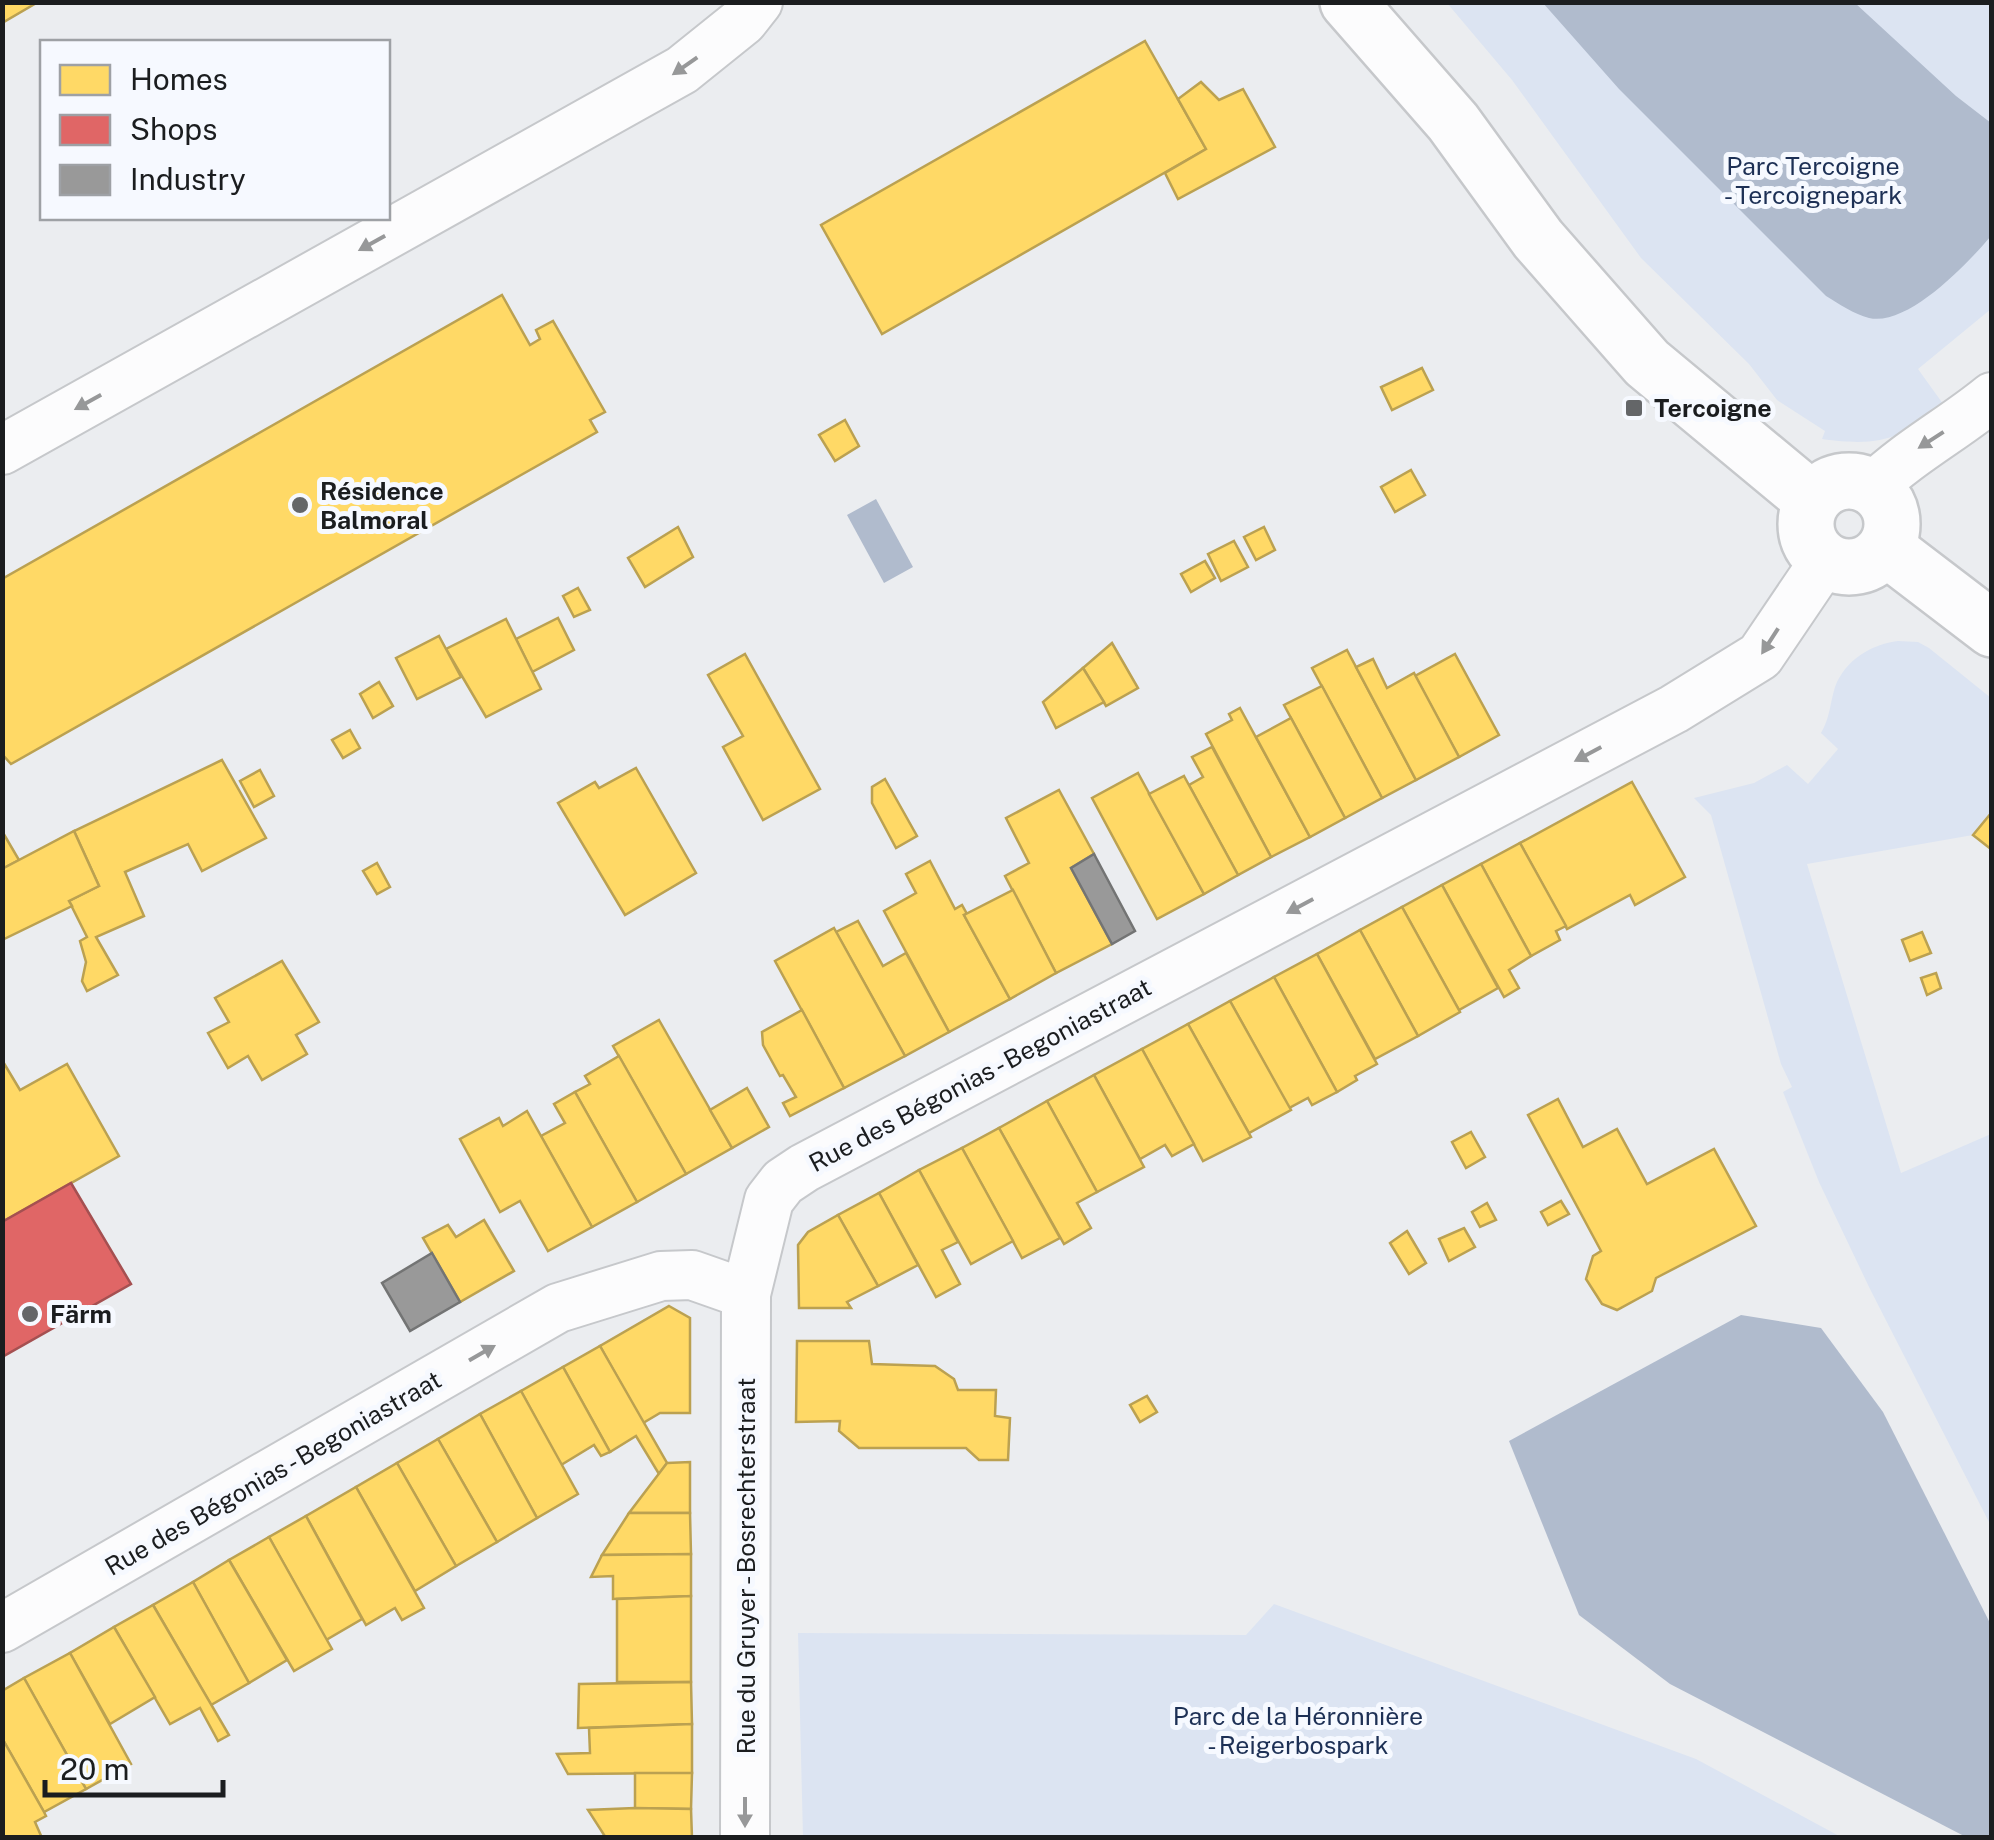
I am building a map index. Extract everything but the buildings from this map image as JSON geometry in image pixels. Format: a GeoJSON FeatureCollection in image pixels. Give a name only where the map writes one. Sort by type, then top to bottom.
{"type":"FeatureCollection","features":[{"type":"Feature","properties":{"kind":"street"},"geometry":{"type":"LineString","coordinates":[[2,450],[682,70],[743,21],[758,2]]}},
{"type":"Feature","properties":{"kind":"street"},"geometry":{"type":"LineString","coordinates":[[1348,2],[1452,122],[1538,239],[1648,363],[1812,500]]}},
{"type":"Feature","properties":{"kind":"street"},"geometry":{"type":"LineString","coordinates":[[1873,487],[1900,460],[1969,416],[1992,396]]}},
{"type":"Feature","properties":{"kind":"street"},"geometry":{"type":"LineString","coordinates":[[1852,480],[1873,487],[1888,504],[1892,526],[1886,548],[1869,563],[1847,568],[1825,560],[1810,544],[1805,521],[1812,500],[1830,485],[1852,480]]}},
{"type":"Feature","properties":{"kind":"street"},"geometry":{"type":"LineString","coordinates":[[1886,548],[1992,629]]}},
{"type":"Feature","properties":{"kind":"street","name":"Rue des Bégonias - Begoniastraat"},"geometry":{"type":"LineString","coordinates":[[2,1628],[558,1308],[662,1276],[692,1275],[746,1294],[768,1200],[783,1182],[1674,708],[1760,656],[1825,560]]}},
{"type":"Feature","properties":{"kind":"street","name":"Rue du Gruyer - Bosrechterstraat"},"geometry":{"type":"LineString","coordinates":[[745,1838],[746,1294]]}},
{"type":"Feature","properties":{"kind":"green space","name":"Parc Tercoigne - Tercoignepark"},"geometry":{"type":"Polygon","coordinates":[[[1447,3],[1987,3],[1992,8],[1991,309],[1918,369],[1946,408],[1887,438],[1859,442],[1822,439],[1825,431],[1777,400],[1749,364],[1641,258],[1512,80],[1447,3]]]}},
{"type":"Feature","properties":{"kind":"green space"},"geometry":{"type":"Polygon","coordinates":[[[1898,641],[1918,642],[1929,648],[1991,698],[1991,812],[1973,835],[1807,864],[1901,1173],[1991,1134],[1991,1526],[1819,1182],[1783,1092],[1792,1087],[1781,1064],[1711,815],[1694,798],[1754,783],[1787,765],[1808,784],[1838,749],[1821,733],[1835,687],[1845,669],[1860,655],[1898,641]]]}},
{"type":"Feature","properties":{"kind":"green space","name":"Parc de la Héronnière - Reigerbospark"},"geometry":{"type":"Polygon","coordinates":[[[1274,1604],[1696,1759],[1841,1837],[803,1837],[798,1633],[1246,1635],[1274,1604]]]}},
{"type":"Feature","properties":{"kind":"water"},"geometry":{"type":"Polygon","coordinates":[[[1543,3],[1855,3],[1991,123],[1991,236],[1936,291],[1901,313],[1869,318],[1852,311],[1826,296],[1619,89],[1543,3]]]}},
{"type":"Feature","properties":{"kind":"water"},"geometry":{"type":"Polygon","coordinates":[[[876,499],[913,567],[884,583],[847,515],[876,499]]]}},
{"type":"Feature","properties":{"kind":"water"},"geometry":{"type":"Polygon","coordinates":[[[1741,1315],[1821,1328],[1883,1412],[1991,1625],[1991,1837],[1966,1837],[1670,1684],[1579,1615],[1509,1441],[1741,1315]]]}},
{"type":"Feature","properties":{"kind":"place","name":"Tercoigne"},"geometry":{"type":"Point","coordinates":[1634,408]}},
{"type":"Feature","properties":{"kind":"place","name":"Résidence Balmoral"},"geometry":{"type":"Point","coordinates":[300,505]}},
{"type":"Feature","properties":{"kind":"place","name":"Färm"},"geometry":{"type":"Point","coordinates":[30,1314]}}]}
